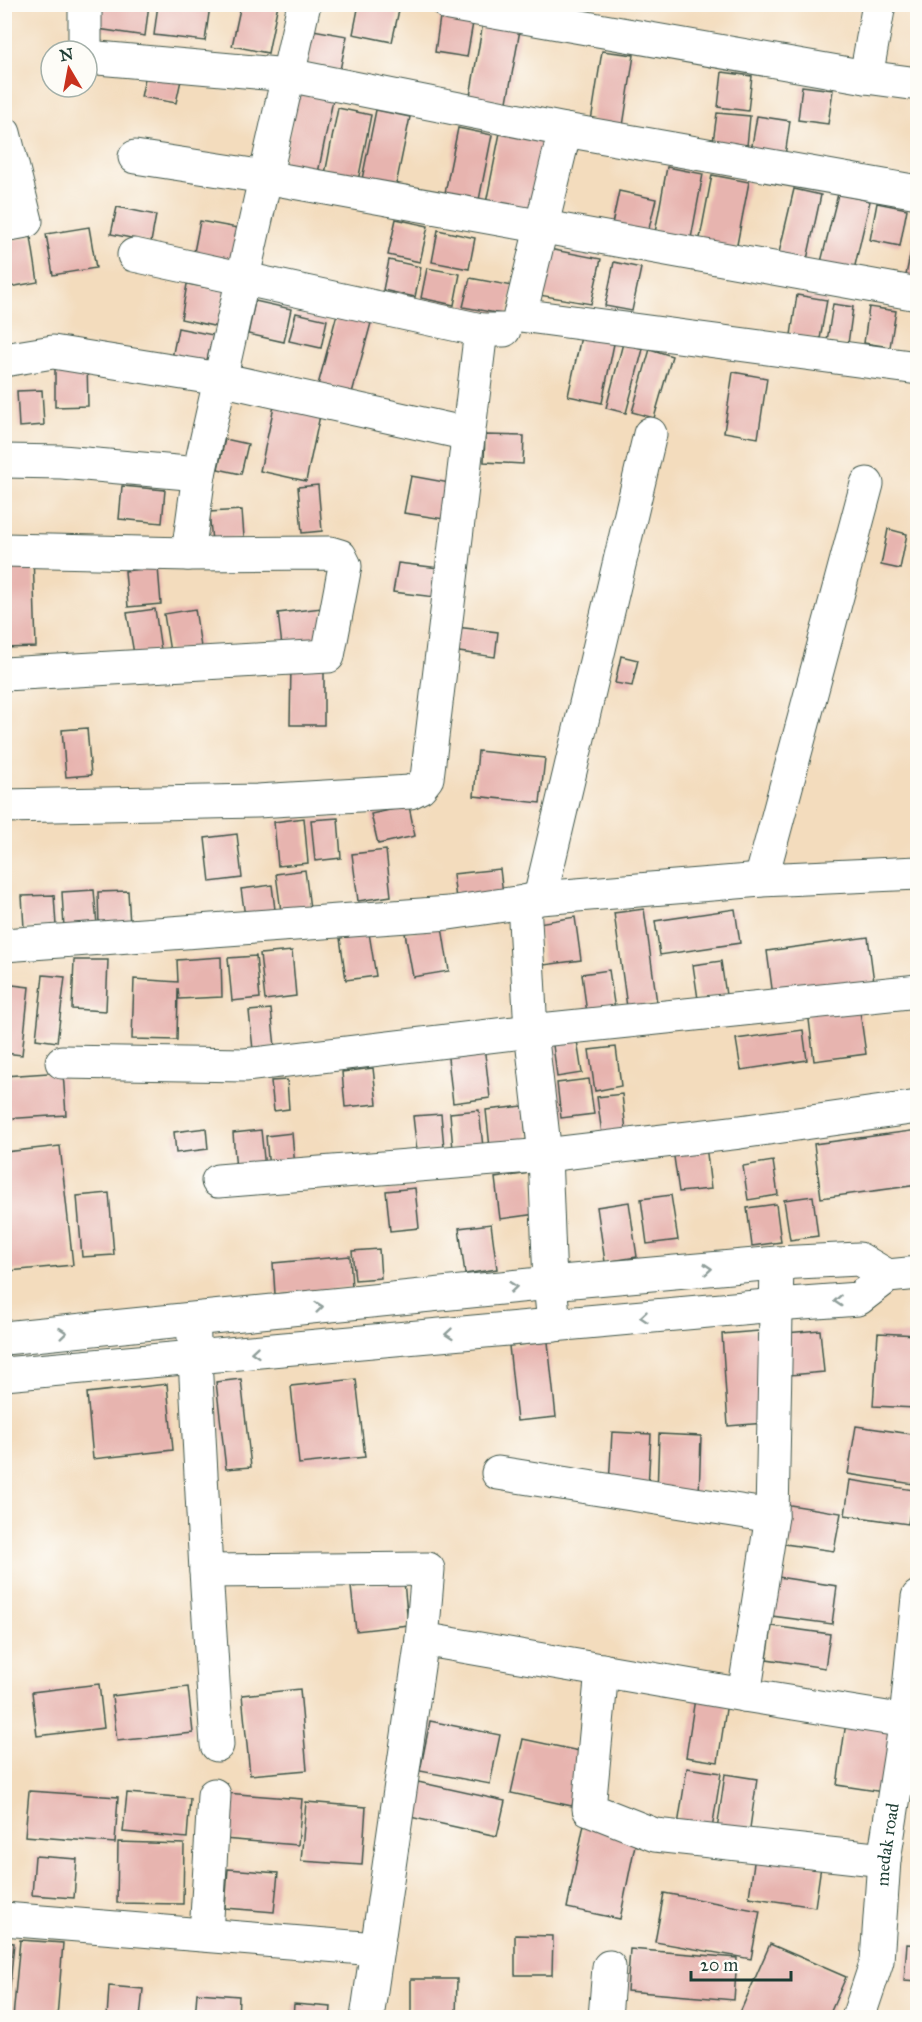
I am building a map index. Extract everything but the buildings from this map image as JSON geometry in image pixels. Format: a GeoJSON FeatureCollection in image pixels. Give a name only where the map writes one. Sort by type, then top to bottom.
{"type":"FeatureCollection","features":[{"type":"Feature","properties":{"kind":"street"},"geometry":{"type":"LineString","coordinates":[[85,4],[85,39]]}},
{"type":"Feature","properties":{"kind":"street"},"geometry":{"type":"LineString","coordinates":[[188,554],[199,474],[304,4]]}},
{"type":"Feature","properties":{"kind":"street"},"geometry":{"type":"LineString","coordinates":[[449,4],[866,77],[918,84]]}},
{"type":"Feature","properties":{"kind":"street"},"geometry":{"type":"LineString","coordinates":[[866,77],[879,4]]}},
{"type":"Feature","properties":{"kind":"street"},"geometry":{"type":"LineString","coordinates":[[99,58],[288,75],[565,130],[918,192]]}},
{"type":"Feature","properties":{"kind":"street"},"geometry":{"type":"LineString","coordinates":[[134,255],[481,330],[518,329],[565,130]]}},
{"type":"Feature","properties":{"kind":"street"},"geometry":{"type":"LineString","coordinates":[[4,133],[26,221],[4,225]]}},
{"type":"Feature","properties":{"kind":"street"},"geometry":{"type":"LineString","coordinates":[[135,157],[265,177],[918,294]]}},
{"type":"Feature","properties":{"kind":"street"},"geometry":{"type":"LineString","coordinates":[[520,315],[918,368]]}},
{"type":"Feature","properties":{"kind":"street"},"geometry":{"type":"LineString","coordinates":[[4,806],[257,801],[410,792],[420,787],[427,778],[481,330]]}},
{"type":"Feature","properties":{"kind":"street"},"geometry":{"type":"LineString","coordinates":[[4,360],[53,352],[220,379],[468,434]]}},
{"type":"Feature","properties":{"kind":"street"},"geometry":{"type":"LineString","coordinates":[[554,1325],[545,1155],[531,1031],[532,900],[650,434]]}},
{"type":"Feature","properties":{"kind":"street"},"geometry":{"type":"LineString","coordinates":[[4,461],[62,462],[199,474]]}},
{"type":"Feature","properties":{"kind":"street"},"geometry":{"type":"LineString","coordinates":[[761,880],[867,484]]}},
{"type":"Feature","properties":{"kind":"street"},"geometry":{"type":"LineString","coordinates":[[4,550],[188,554],[330,553],[340,556],[345,566],[328,656],[4,674]]}},
{"type":"Feature","properties":{"kind":"street"},"geometry":{"type":"LineString","coordinates":[[4,945],[449,913],[532,900],[761,880],[918,873]]}},
{"type":"Feature","properties":{"kind":"street"},"geometry":{"type":"LineString","coordinates":[[62,1062],[245,1065],[531,1031],[918,991]]}},
{"type":"Feature","properties":{"kind":"street"},"geometry":{"type":"LineString","coordinates":[[218,1181],[545,1155],[740,1132],[918,1107]]}},
{"type":"Feature","properties":{"kind":"street"},"geometry":{"type":"LineString","coordinates":[[4,1338],[550,1283],[777,1263],[860,1259],[903,1274]]}},
{"type":"Feature","properties":{"kind":"street"},"geometry":{"type":"LineString","coordinates":[[744,1695],[772,1516],[777,1263]]}},
{"type":"Feature","properties":{"kind":"street"},"geometry":{"type":"LineString","coordinates":[[4,1374],[858,1299],[903,1274]]}},
{"type":"Feature","properties":{"kind":"street"},"geometry":{"type":"LineString","coordinates":[[193,1320],[217,1745]]}},
{"type":"Feature","properties":{"kind":"street"},"geometry":{"type":"LineString","coordinates":[[498,1473],[772,1516]]}},
{"type":"Feature","properties":{"kind":"street"},"geometry":{"type":"LineString","coordinates":[[206,1571],[428,1569],[423,1639],[367,2018]]}},
{"type":"Feature","properties":{"kind":"street","name":"medak road"},"geometry":{"type":"LineString","coordinates":[[858,2018],[877,1961],[884,1860],[912,1721],[918,1597]]}},
{"type":"Feature","properties":{"kind":"street"},"geometry":{"type":"LineString","coordinates":[[423,1639],[744,1695],[912,1721]]}},
{"type":"Feature","properties":{"kind":"street"},"geometry":{"type":"LineString","coordinates":[[602,1670],[589,1809],[655,1836],[884,1860]]}},
{"type":"Feature","properties":{"kind":"street"},"geometry":{"type":"LineString","coordinates":[[206,1935],[214,1795]]}},
{"type":"Feature","properties":{"kind":"street"},"geometry":{"type":"LineString","coordinates":[[4,1920],[376,1949]]}},
{"type":"Feature","properties":{"kind":"street"},"geometry":{"type":"LineString","coordinates":[[605,2018],[609,1967]]}}]}
